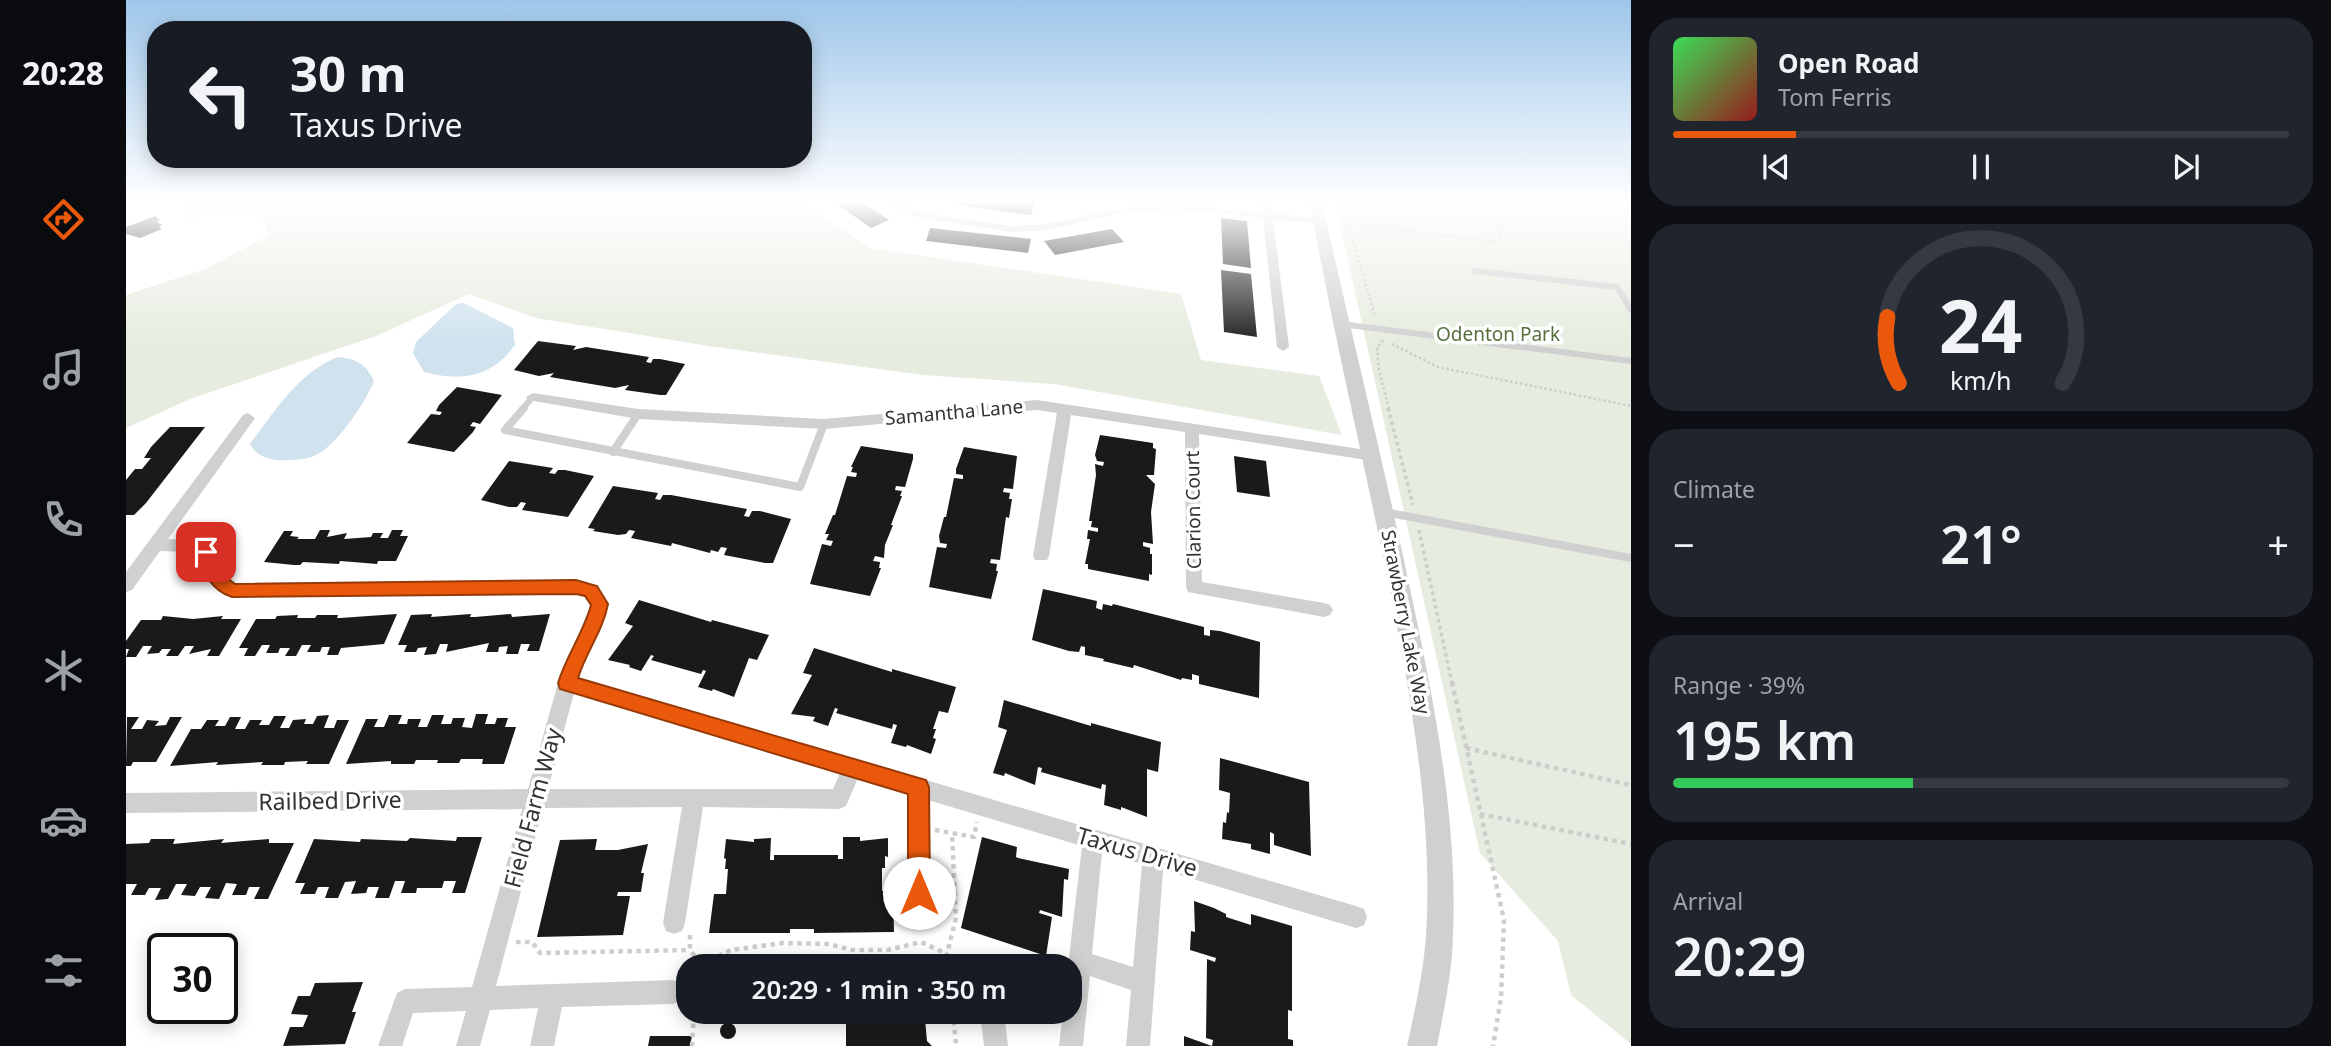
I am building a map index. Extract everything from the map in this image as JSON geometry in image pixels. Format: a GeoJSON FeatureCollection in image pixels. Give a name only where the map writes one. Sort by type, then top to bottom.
{"type":"FeatureCollection","features":[{"type":"Feature","properties":{"kind":"street"},"geometry":{"type":"LineString","coordinates":[[1272,251],[1283,347]]}},
{"type":"Feature","properties":{"kind":"street","name":"Strawberry Lake Way"},"geometry":{"type":"LineString","coordinates":[[1326,251],[1373,456],[1432,756],[1441,833],[1443,915],[1428,1025],[1422,1046]]}},
{"type":"Feature","properties":{"kind":"street","name":"Samantha Lane"},"geometry":{"type":"LineString","coordinates":[[533,397],[638,414],[824,424],[1037,405],[1373,456]]}},
{"type":"Feature","properties":{"kind":"street"},"geometry":{"type":"LineString","coordinates":[[1041,556],[1065,409]]}},
{"type":"Feature","properties":{"kind":"street"},"geometry":{"type":"LineString","coordinates":[[126,585],[248,418]]}},
{"type":"Feature","properties":{"kind":"street","name":"Clarion Court"},"geometry":{"type":"LineString","coordinates":[[1192,427],[1195,587],[1324,610]]}},
{"type":"Feature","properties":{"kind":"street","name":"Field Farm Way"},"geometry":{"type":"LineString","coordinates":[[156,545],[184,546],[206,552],[214,577],[232,590],[576,587],[591,591],[600,604],[596,621],[574,659],[468,1046]]}},
{"type":"Feature","properties":{"kind":"street","name":"Taxus Drive"},"geometry":{"type":"LineString","coordinates":[[567,683],[1356,917]]}},
{"type":"Feature","properties":{"kind":"street","name":"Railbed Drive"},"geometry":{"type":"LineString","coordinates":[[126,803],[535,797],[839,799],[852,768]]}},
{"type":"Feature","properties":{"kind":"street"},"geometry":{"type":"LineString","coordinates":[[918,787],[919,915]]}},
{"type":"Feature","properties":{"kind":"street"},"geometry":{"type":"LineString","coordinates":[[674,923],[694,797]]}},
{"type":"Feature","properties":{"kind":"street"},"geometry":{"type":"LineString","coordinates":[[1093,839],[1082,962],[1143,982]]}},
{"type":"Feature","properties":{"kind":"street"},"geometry":{"type":"LineString","coordinates":[[1138,1046],[1153,856]]}},
{"type":"Feature","properties":{"kind":"street"},"geometry":{"type":"LineString","coordinates":[[390,1046],[405,1001],[673,992]]}},
{"type":"Feature","properties":{"kind":"street"},"geometry":{"type":"LineString","coordinates":[[542,1046],[553,996]]}},
{"type":"Feature","properties":{"kind":"street"},"geometry":{"type":"LineString","coordinates":[[993,1024],[996,1046]]}},
{"type":"Feature","properties":{"kind":"street"},"geometry":{"type":"LineString","coordinates":[[1071,1046],[1072,1024]]}},
{"type":"Feature","properties":{"kind":"lane"},"geometry":{"type":"LineString","coordinates":[[1475,271],[1617,287],[1631,310]]}},
{"type":"Feature","properties":{"kind":"lane"},"geometry":{"type":"LineString","coordinates":[[1341,324],[1631,361]]}},
{"type":"Feature","properties":{"kind":"lane"},"geometry":{"type":"LineString","coordinates":[[533,397],[505,430],[800,487],[824,424]]}},
{"type":"Feature","properties":{"kind":"lane"},"geometry":{"type":"LineString","coordinates":[[613,452],[638,414]]}},
{"type":"Feature","properties":{"kind":"lane"},"geometry":{"type":"LineString","coordinates":[[1384,512],[1631,558]]}},
{"type":"Feature","properties":{"kind":"path"},"geometry":{"type":"LineString","coordinates":[[1357,251],[1379,329]]}},
{"type":"Feature","properties":{"kind":"path"},"geometry":{"type":"LineString","coordinates":[[1493,1046],[1501,998],[1504,920],[1377,348],[1383,341],[1382,337],[1438,367],[1631,406]]}},
{"type":"Feature","properties":{"kind":"path"},"geometry":{"type":"LineString","coordinates":[[1397,474],[1406,475]]}},
{"type":"Feature","properties":{"kind":"path"},"geometry":{"type":"LineString","coordinates":[[1465,748],[1631,785]]}},
{"type":"Feature","properties":{"kind":"path"},"geometry":{"type":"LineString","coordinates":[[919,828],[974,838],[981,805]]}},
{"type":"Feature","properties":{"kind":"path"},"geometry":{"type":"LineString","coordinates":[[1480,814],[1631,844]]}},
{"type":"Feature","properties":{"kind":"path"},"geometry":{"type":"LineString","coordinates":[[723,954],[731,950],[782,943],[829,944],[852,950],[888,950],[921,942],[947,954],[956,918],[952,833]]}},
{"type":"Feature","properties":{"kind":"path"},"geometry":{"type":"LineString","coordinates":[[674,923],[690,930],[690,950],[693,954]]}},
{"type":"Feature","properties":{"kind":"path"},"geometry":{"type":"LineString","coordinates":[[496,942],[532,942],[540,953],[690,950]]}},
{"type":"Feature","properties":{"kind":"path"},"geometry":{"type":"LineString","coordinates":[[692,1046],[693,1024]]}},
{"type":"Feature","properties":{"kind":"path"},"geometry":{"type":"LineString","coordinates":[[954,1024],[956,1046]]}},
{"type":"Feature","properties":{"kind":"green space"},"geometry":{"type":"Polygon","coordinates":[[[240,251],[889,251],[1181,294],[1201,360],[1319,376],[1342,435],[1054,384],[923,375],[709,346],[536,318],[469,294],[376,336],[190,399],[126,428],[126,295],[205,269],[240,251]]]}},
{"type":"Feature","properties":{"kind":"green space","name":"Odenton Park"},"geometry":{"type":"Polygon","coordinates":[[[1346,251],[1631,251],[1631,1044],[1571,995],[1558,941],[1480,853],[1346,251]]]}},
{"type":"Feature","properties":{"kind":"water"},"geometry":{"type":"Polygon","coordinates":[[[464,303],[513,328],[515,345],[496,364],[475,374],[451,376],[424,372],[413,353],[416,342],[456,304],[464,303]]]}},
{"type":"Feature","properties":{"kind":"water"},"geometry":{"type":"Polygon","coordinates":[[[338,357],[360,363],[374,381],[357,412],[331,444],[314,456],[290,460],[264,457],[252,448],[250,444],[300,382],[324,363],[338,357]]]}},
{"type":"Feature","properties":{"kind":"building"},"geometry":{"type":"Polygon","coordinates":[[[1052,251],[1077,251],[1055,255],[1052,251]]]}},
{"type":"Feature","properties":{"kind":"building"},"geometry":{"type":"Polygon","coordinates":[[[1222,251],[1250,251],[1251,268],[1223,264],[1222,251]]]}},
{"type":"Feature","properties":{"kind":"building"},"geometry":{"type":"Polygon","coordinates":[[[1221,270],[1251,274],[1257,337],[1224,332],[1221,270]]]}},
{"type":"Feature","properties":{"kind":"building"},"geometry":{"type":"Polygon","coordinates":[[[538,341],[576,346],[573,350],[586,347],[649,357],[646,362],[651,363],[653,359],[660,359],[685,364],[666,395],[625,390],[629,385],[615,388],[550,377],[554,373],[539,376],[514,370],[538,341]]]}},
{"type":"Feature","properties":{"kind":"building"},"geometry":{"type":"Polygon","coordinates":[[[457,387],[502,395],[480,424],[473,422],[470,426],[476,427],[473,432],[454,452],[407,443],[431,414],[440,415],[442,412],[436,411],[439,405],[457,387]]]}},
{"type":"Feature","properties":{"kind":"building"},"geometry":{"type":"Polygon","coordinates":[[[170,427],[205,427],[146,503],[134,515],[126,515],[126,480],[135,469],[142,469],[151,458],[144,458],[151,447],[170,427]]]}},
{"type":"Feature","properties":{"kind":"building"},"geometry":{"type":"Polygon","coordinates":[[[1100,435],[1153,443],[1153,448],[1156,449],[1154,475],[1146,475],[1155,484],[1151,512],[1153,544],[1143,542],[1143,546],[1150,548],[1152,554],[1152,575],[1149,574],[1149,581],[1088,569],[1088,564],[1085,564],[1090,539],[1087,539],[1088,530],[1098,532],[1098,528],[1091,527],[1092,521],[1089,521],[1096,475],[1095,464],[1103,466],[1104,462],[1097,461],[1095,455],[1100,435]]]}},
{"type":"Feature","properties":{"kind":"building"},"geometry":{"type":"Polygon","coordinates":[[[861,446],[913,454],[905,487],[896,486],[895,490],[902,491],[902,496],[885,545],[884,558],[875,556],[873,561],[880,562],[881,568],[870,596],[810,584],[822,544],[831,546],[833,541],[826,540],[829,534],[825,534],[835,515],[847,476],[856,477],[857,473],[851,472],[851,467],[861,446]]]}},
{"type":"Feature","properties":{"kind":"building"},"geometry":{"type":"Polygon","coordinates":[[[964,447],[1017,456],[1013,489],[1004,488],[1003,492],[1010,493],[1009,499],[1012,499],[1009,518],[1006,517],[1000,560],[991,559],[990,563],[997,564],[998,571],[991,599],[929,587],[937,547],[946,548],[947,544],[940,543],[939,536],[954,478],[963,479],[963,475],[956,474],[956,469],[964,447]]]}},
{"type":"Feature","properties":{"kind":"building"},"geometry":{"type":"Polygon","coordinates":[[[1234,456],[1266,461],[1270,497],[1237,492],[1234,456]]]}},
{"type":"Feature","properties":{"kind":"building"},"geometry":{"type":"Polygon","coordinates":[[[509,461],[553,468],[549,473],[565,470],[594,476],[568,517],[522,510],[526,503],[521,502],[517,507],[509,507],[481,500],[509,461]]]}},
{"type":"Feature","properties":{"kind":"building"},"geometry":{"type":"Polygon","coordinates":[[[613,486],[658,493],[655,499],[660,500],[663,495],[671,495],[747,509],[744,516],[749,517],[752,511],[760,511],[791,519],[773,563],[724,555],[727,548],[721,547],[718,552],[711,550],[710,553],[672,543],[671,546],[631,538],[635,531],[629,530],[626,534],[618,535],[593,531],[595,529],[588,528],[613,486]]]}},
{"type":"Feature","properties":{"kind":"building"},"geometry":{"type":"Polygon","coordinates":[[[320,530],[330,530],[327,537],[347,533],[344,539],[371,537],[373,533],[383,533],[380,538],[388,538],[392,530],[403,530],[400,536],[408,536],[396,561],[378,561],[377,564],[303,562],[300,565],[264,562],[284,531],[293,531],[290,536],[299,537],[297,539],[315,539],[320,530]]]}},
{"type":"Feature","properties":{"kind":"building"},"geometry":{"type":"Polygon","coordinates":[[[1043,589],[1097,601],[1096,608],[1102,610],[1103,604],[1113,604],[1204,627],[1204,635],[1210,636],[1210,630],[1220,631],[1260,642],[1259,698],[1199,684],[1199,676],[1192,674],[1192,680],[1181,680],[1134,665],[1133,668],[1085,655],[1085,647],[1081,646],[1079,652],[1069,651],[1032,640],[1043,589]]]}},
{"type":"Feature","properties":{"kind":"building"},"geometry":{"type":"Polygon","coordinates":[[[639,600],[711,622],[712,620],[769,635],[757,660],[749,658],[734,697],[698,687],[706,671],[703,670],[701,674],[651,660],[654,656],[651,655],[641,671],[629,667],[630,665],[608,660],[633,626],[625,623],[639,600]]]}},
{"type":"Feature","properties":{"kind":"building"},"geometry":{"type":"Polygon","coordinates":[[[397,614],[384,644],[341,648],[338,655],[327,655],[330,647],[322,647],[320,652],[307,652],[311,645],[302,645],[296,656],[285,656],[290,648],[280,648],[278,653],[266,653],[270,645],[262,645],[255,656],[244,656],[248,648],[239,648],[256,619],[298,615],[297,618],[338,615],[337,618],[340,618],[397,614]]]}},
{"type":"Feature","properties":{"kind":"building"},"geometry":{"type":"Polygon","coordinates":[[[432,614],[431,617],[550,614],[539,651],[527,651],[530,644],[521,644],[518,654],[506,654],[508,646],[499,647],[498,652],[486,652],[489,643],[446,652],[448,644],[440,644],[436,654],[424,655],[427,647],[418,648],[416,652],[404,652],[407,645],[398,645],[411,615],[432,614]]]}},
{"type":"Feature","properties":{"kind":"building"},"geometry":{"type":"Polygon","coordinates":[[[163,616],[193,619],[223,616],[221,619],[241,619],[219,656],[207,656],[211,649],[189,654],[194,646],[185,646],[178,656],[166,656],[171,649],[147,654],[152,646],[143,646],[136,657],[126,657],[129,649],[126,649],[126,641],[141,620],[161,620],[163,616]]]}},
{"type":"Feature","properties":{"kind":"building"},"geometry":{"type":"Polygon","coordinates":[[[814,648],[892,672],[892,669],[956,687],[948,713],[939,711],[933,729],[936,729],[933,738],[936,739],[931,754],[907,745],[906,747],[891,743],[897,725],[893,724],[892,729],[836,713],[838,709],[835,708],[828,726],[813,721],[815,717],[791,714],[812,675],[803,673],[814,648]]]}},
{"type":"Feature","properties":{"kind":"building"},"geometry":{"type":"Polygon","coordinates":[[[1004,700],[1091,726],[1091,723],[1161,742],[1158,772],[1147,769],[1147,817],[1121,807],[1121,810],[1104,805],[1106,785],[1102,784],[1101,789],[1041,772],[1042,768],[1038,767],[1035,785],[1005,773],[1004,776],[993,773],[1007,730],[998,727],[1004,700]]]}},
{"type":"Feature","properties":{"kind":"building"},"geometry":{"type":"Polygon","coordinates":[[[476,714],[488,714],[485,724],[495,724],[497,718],[508,718],[505,727],[516,727],[504,764],[482,764],[483,759],[461,759],[459,763],[416,760],[414,764],[391,764],[391,761],[346,764],[366,719],[378,719],[374,727],[384,727],[389,715],[402,715],[398,724],[407,724],[408,719],[421,719],[418,727],[427,727],[432,715],[444,715],[441,724],[451,724],[453,718],[465,718],[462,727],[472,728],[476,714]]]}},
{"type":"Feature","properties":{"kind":"building"},"geometry":{"type":"Polygon","coordinates":[[[329,715],[324,728],[334,728],[337,720],[349,720],[329,764],[306,764],[308,761],[285,762],[284,765],[261,765],[263,762],[216,765],[218,762],[170,766],[191,729],[201,729],[207,720],[219,720],[215,726],[225,726],[230,717],[241,717],[235,729],[245,729],[250,720],[262,720],[259,725],[269,725],[274,716],[286,716],[280,728],[289,728],[293,720],[306,719],[304,724],[313,724],[317,716],[329,715]]]}},
{"type":"Feature","properties":{"kind":"building"},"geometry":{"type":"Polygon","coordinates":[[[127,717],[139,717],[131,729],[142,729],[147,720],[159,721],[155,726],[166,725],[170,717],[182,717],[156,762],[133,762],[131,766],[126,766],[127,717]]]}},
{"type":"Feature","properties":{"kind":"building"},"geometry":{"type":"Polygon","coordinates":[[[1220,758],[1309,782],[1311,856],[1274,845],[1274,834],[1270,832],[1270,854],[1251,849],[1251,844],[1222,839],[1223,822],[1226,823],[1227,812],[1229,813],[1230,793],[1219,790],[1220,758]]]}},
{"type":"Feature","properties":{"kind":"building"},"geometry":{"type":"Polygon","coordinates":[[[457,837],[482,837],[465,893],[452,893],[456,881],[444,881],[442,888],[417,888],[416,893],[401,893],[405,881],[395,881],[389,898],[375,898],[379,887],[368,887],[366,893],[351,894],[356,881],[345,882],[338,898],[325,898],[329,887],[318,887],[315,894],[300,894],[305,883],[295,883],[314,839],[360,842],[361,839],[407,841],[410,838],[456,841],[457,837]]]}},
{"type":"Feature","properties":{"kind":"building"},"geometry":{"type":"Polygon","coordinates":[[[843,837],[860,837],[860,841],[888,838],[888,857],[885,856],[885,868],[882,868],[882,891],[893,891],[894,932],[814,933],[814,929],[790,929],[790,933],[709,933],[714,894],[726,894],[726,839],[754,842],[754,839],[771,838],[770,860],[774,860],[774,855],[838,855],[838,859],[843,859],[843,837]]]}},
{"type":"Feature","properties":{"kind":"building"},"geometry":{"type":"Polygon","coordinates":[[[982,837],[1017,847],[1018,858],[1069,869],[1068,880],[1064,879],[1062,917],[1040,910],[1039,913],[1052,917],[1046,954],[961,928],[982,837]]]}},
{"type":"Feature","properties":{"kind":"building"},"geometry":{"type":"Polygon","coordinates":[[[151,839],[175,839],[173,844],[224,839],[221,843],[269,839],[269,843],[294,843],[268,899],[254,899],[260,887],[249,887],[246,895],[232,895],[237,884],[226,883],[219,899],[205,898],[211,887],[200,887],[195,896],[181,895],[187,884],[176,884],[168,899],[155,900],[161,888],[149,888],[145,895],[131,895],[137,884],[126,884],[126,844],[149,843],[151,839]]]}},
{"type":"Feature","properties":{"kind":"building"},"geometry":{"type":"Polygon","coordinates":[[[597,839],[595,850],[618,850],[648,844],[641,873],[644,873],[641,892],[618,892],[617,896],[630,896],[623,935],[537,937],[560,840],[597,839]]]}},
{"type":"Feature","properties":{"kind":"building"},"geometry":{"type":"Polygon","coordinates":[[[1194,901],[1226,914],[1226,917],[1251,925],[1251,914],[1292,926],[1292,1011],[1288,1010],[1288,1039],[1293,1040],[1293,1046],[1212,1046],[1213,1040],[1206,1038],[1207,959],[1215,962],[1216,958],[1190,950],[1191,931],[1195,932],[1194,901]]]}},
{"type":"Feature","properties":{"kind":"building"},"geometry":{"type":"Polygon","coordinates":[[[363,982],[352,1012],[356,1012],[345,1044],[283,1046],[290,1027],[303,1027],[308,1015],[291,1014],[298,996],[310,996],[315,983],[363,982]]]}},
{"type":"Feature","properties":{"kind":"building"},"geometry":{"type":"Polygon","coordinates":[[[731,1024],[735,1028],[734,1037],[722,1037],[722,1025],[731,1024]]]}},
{"type":"Feature","properties":{"kind":"building"},"geometry":{"type":"Polygon","coordinates":[[[846,1024],[925,1024],[927,1041],[932,1046],[846,1046],[846,1024]]]}},
{"type":"Feature","properties":{"kind":"building"},"geometry":{"type":"Polygon","coordinates":[[[650,1036],[692,1036],[690,1046],[648,1046],[650,1036]]]}},
{"type":"Feature","properties":{"kind":"building"},"geometry":{"type":"Polygon","coordinates":[[[1184,1036],[1212,1046],[1184,1046],[1184,1036]]]}},
{"type":"Feature","properties":{"kind":"route"},"geometry":{"type":"LineString","coordinates":[[206,552],[214,577],[232,590],[576,587],[591,591],[600,604],[596,621],[574,659],[567,683],[918,787],[919,893]]}}]}
